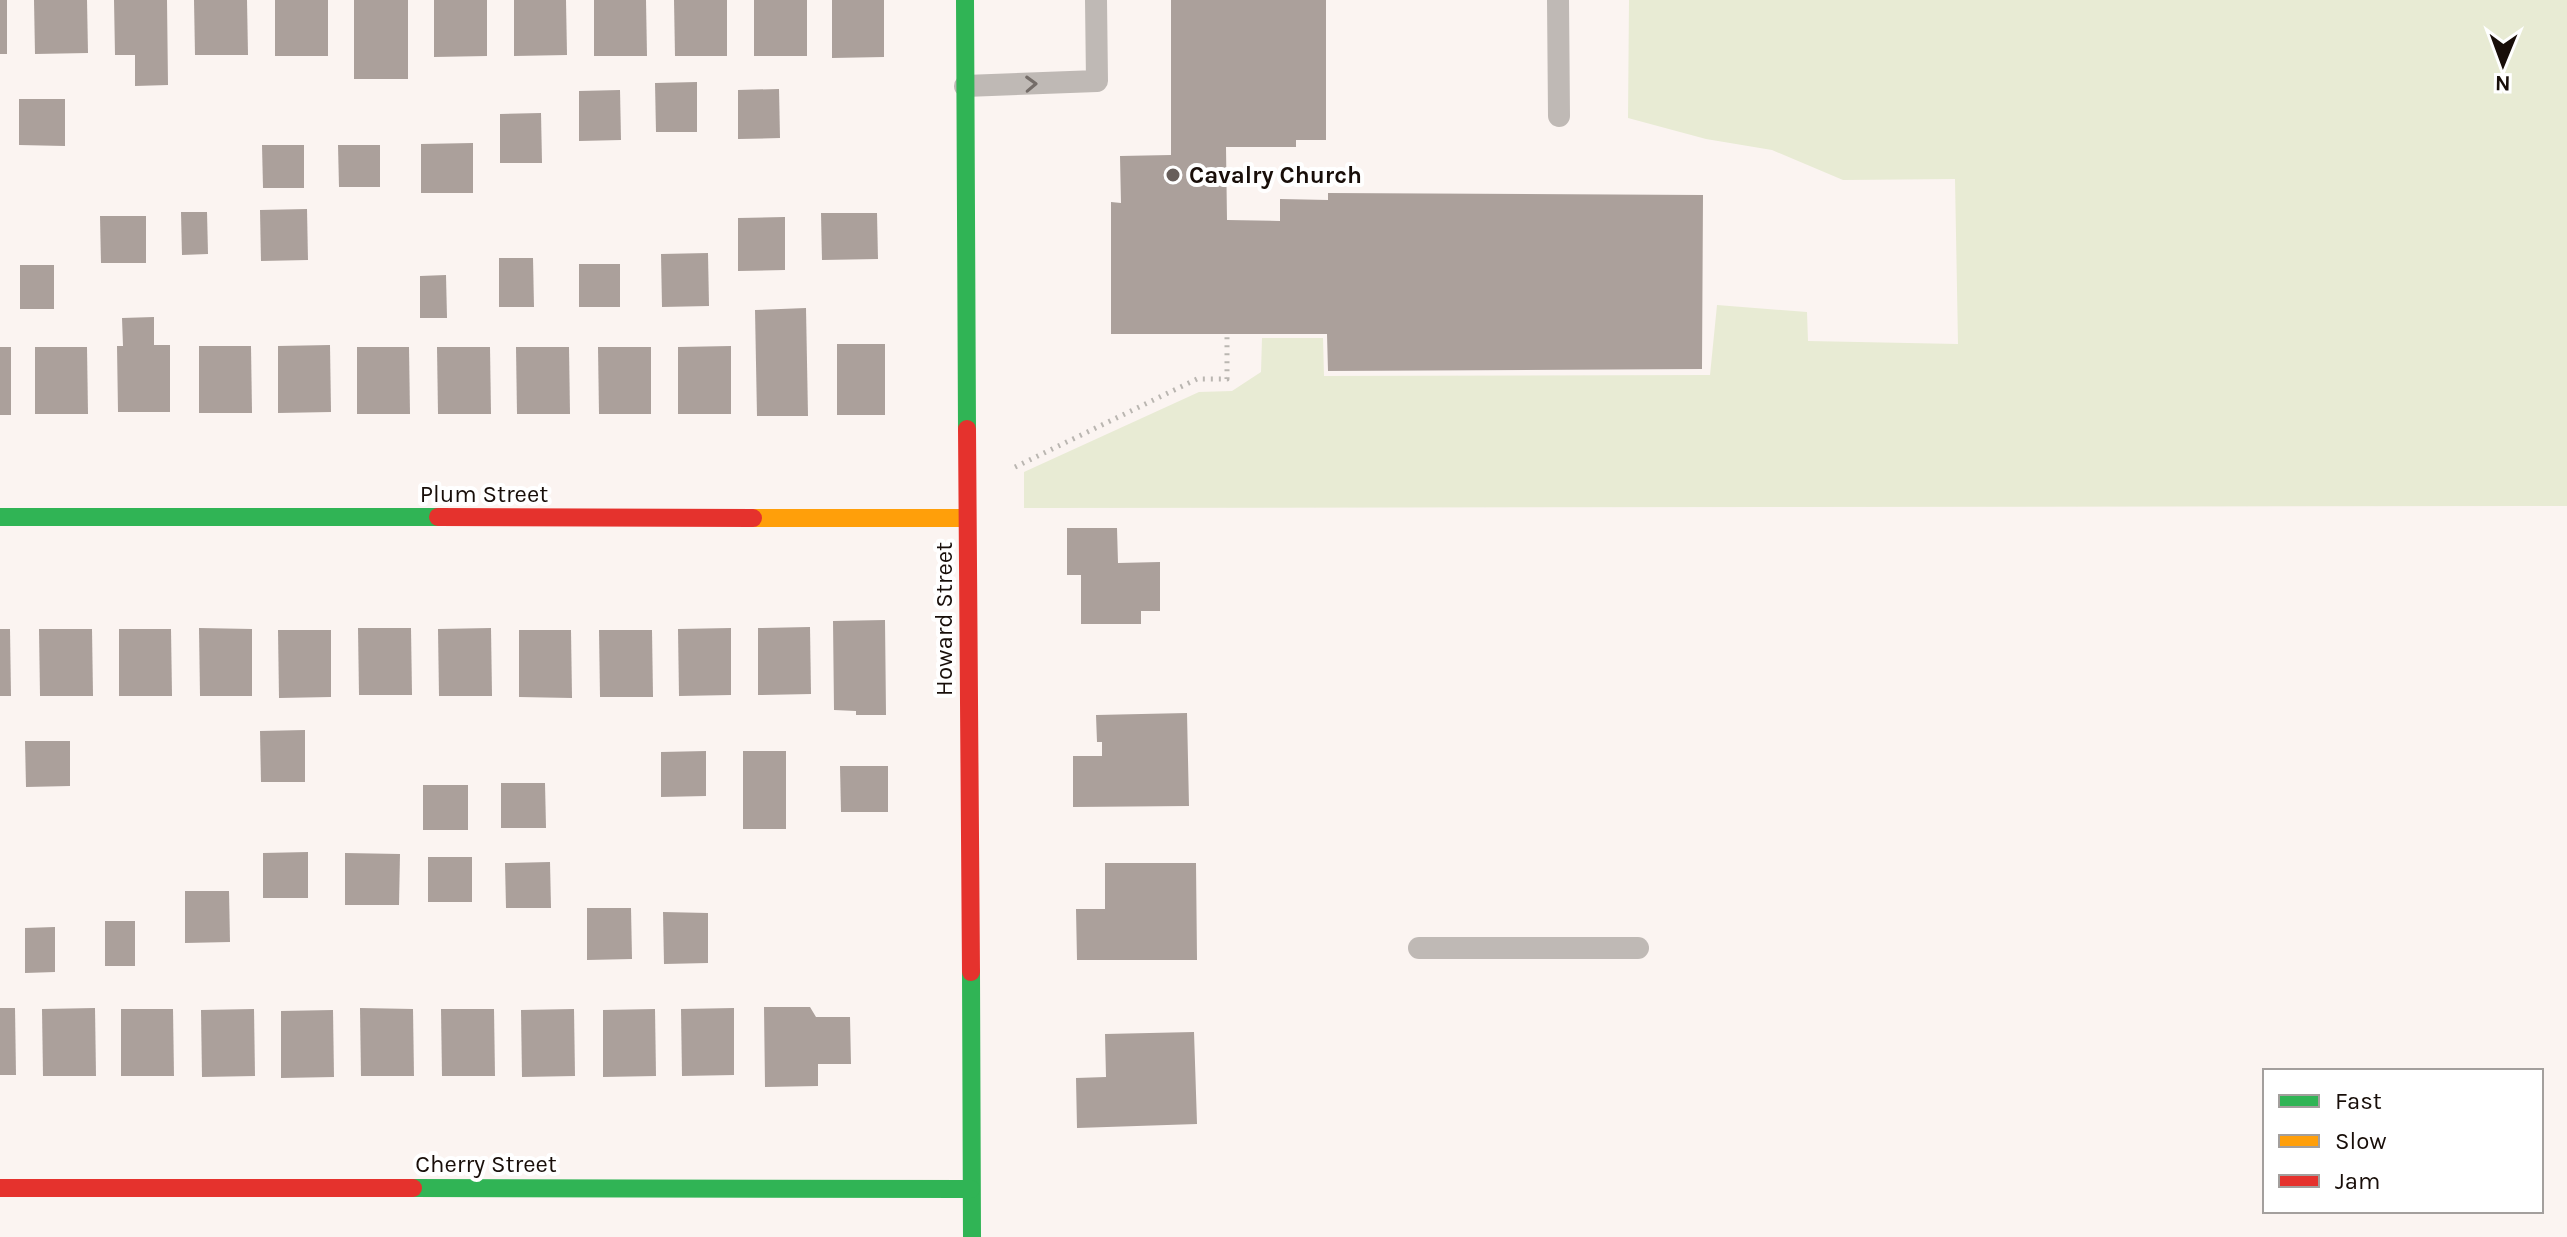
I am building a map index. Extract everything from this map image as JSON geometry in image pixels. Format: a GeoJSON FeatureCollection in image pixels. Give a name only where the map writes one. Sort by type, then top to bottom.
{"type":"FeatureCollection","features":[{"type":"Feature","properties":{"kind":"street","name":"Howard Street"},"geometry":{"type":"LineString","coordinates":[[965,0],[972,1237]]}},
{"type":"Feature","properties":{"kind":"street","name":"Plum Street"},"geometry":{"type":"LineString","coordinates":[[0,517],[967,518]]}},
{"type":"Feature","properties":{"kind":"street","name":"Cherry Street"},"geometry":{"type":"LineString","coordinates":[[0,1188],[971,1189]]}},
{"type":"Feature","properties":{"kind":"lane"},"geometry":{"type":"LineString","coordinates":[[965,86],[1097,81],[1096,0]]}},
{"type":"Feature","properties":{"kind":"lane"},"geometry":{"type":"LineString","coordinates":[[1558,0],[1559,116]]}},
{"type":"Feature","properties":{"kind":"lane"},"geometry":{"type":"LineString","coordinates":[[1419,948],[1638,948]]}},
{"type":"Feature","properties":{"kind":"path"},"geometry":{"type":"LineString","coordinates":[[1015,467],[1197,379],[1227,379],[1227,334]]}},
{"type":"Feature","properties":{"kind":"green space"},"geometry":{"type":"Polygon","coordinates":[[[1629,0],[2567,0],[2567,506],[1024,508],[1024,472],[1199,392],[1232,391],[1261,372],[1262,338],[1323,338],[1324,376],[1710,375],[1717,305],[1807,312],[1808,341],[1958,344],[1955,179],[1843,180],[1772,150],[1706,139],[1628,118],[1629,0]]]}},
{"type":"Feature","properties":{"kind":"building"},"geometry":{"type":"Polygon","coordinates":[[[0,0],[7,0],[7,54],[0,54],[0,0]]]}},
{"type":"Feature","properties":{"kind":"building"},"geometry":{"type":"Polygon","coordinates":[[[34,0],[87,0],[88,53],[35,54],[34,0]]]}},
{"type":"Feature","properties":{"kind":"building"},"geometry":{"type":"Polygon","coordinates":[[[114,0],[167,0],[168,85],[135,86],[135,55],[115,55],[114,0]]]}},
{"type":"Feature","properties":{"kind":"building"},"geometry":{"type":"Polygon","coordinates":[[[194,0],[247,0],[248,55],[195,55],[194,0]]]}},
{"type":"Feature","properties":{"kind":"building"},"geometry":{"type":"Polygon","coordinates":[[[275,0],[328,0],[328,56],[275,56],[275,0]]]}},
{"type":"Feature","properties":{"kind":"building"},"geometry":{"type":"Polygon","coordinates":[[[354,0],[408,0],[408,79],[354,79],[354,0]]]}},
{"type":"Feature","properties":{"kind":"building"},"geometry":{"type":"Polygon","coordinates":[[[434,0],[487,0],[487,56],[434,57],[434,0]]]}},
{"type":"Feature","properties":{"kind":"building"},"geometry":{"type":"Polygon","coordinates":[[[514,0],[566,0],[567,55],[514,56],[514,0]]]}},
{"type":"Feature","properties":{"kind":"building"},"geometry":{"type":"Polygon","coordinates":[[[594,0],[646,0],[647,56],[594,56],[594,0]]]}},
{"type":"Feature","properties":{"kind":"building"},"geometry":{"type":"Polygon","coordinates":[[[674,0],[727,0],[727,56],[675,56],[674,0]]]}},
{"type":"Feature","properties":{"kind":"building"},"geometry":{"type":"Polygon","coordinates":[[[754,0],[807,0],[807,56],[754,56],[754,0]]]}},
{"type":"Feature","properties":{"kind":"building"},"geometry":{"type":"Polygon","coordinates":[[[832,0],[884,0],[884,57],[832,58],[832,0]]]}},
{"type":"Feature","properties":{"kind":"building","name":"Cavalry Church"},"geometry":{"type":"Polygon","coordinates":[[[1171,0],[1326,0],[1326,140],[1296,140],[1296,147],[1226,147],[1227,220],[1280,221],[1280,199],[1328,200],[1328,193],[1703,195],[1702,369],[1328,371],[1327,334],[1111,334],[1111,202],[1121,203],[1120,156],[1171,155],[1171,0]]]}},
{"type":"Feature","properties":{"kind":"building"},"geometry":{"type":"Polygon","coordinates":[[[697,82],[697,132],[656,132],[655,83],[697,82]]]}},
{"type":"Feature","properties":{"kind":"building"},"geometry":{"type":"Polygon","coordinates":[[[779,89],[780,138],[738,139],[738,90],[779,89]]]}},
{"type":"Feature","properties":{"kind":"building"},"geometry":{"type":"Polygon","coordinates":[[[620,90],[621,140],[579,141],[579,91],[620,90]]]}},
{"type":"Feature","properties":{"kind":"building"},"geometry":{"type":"Polygon","coordinates":[[[19,99],[65,99],[65,146],[19,145],[19,99]]]}},
{"type":"Feature","properties":{"kind":"building"},"geometry":{"type":"Polygon","coordinates":[[[541,113],[542,163],[500,163],[500,114],[541,113]]]}},
{"type":"Feature","properties":{"kind":"building"},"geometry":{"type":"Polygon","coordinates":[[[473,143],[473,193],[421,193],[421,144],[473,143]]]}},
{"type":"Feature","properties":{"kind":"building"},"geometry":{"type":"Polygon","coordinates":[[[262,145],[304,145],[304,188],[263,188],[262,145]]]}},
{"type":"Feature","properties":{"kind":"building"},"geometry":{"type":"Polygon","coordinates":[[[338,145],[380,145],[380,187],[339,187],[338,145]]]}},
{"type":"Feature","properties":{"kind":"building"},"geometry":{"type":"Polygon","coordinates":[[[307,209],[308,260],[261,261],[260,210],[307,209]]]}},
{"type":"Feature","properties":{"kind":"building"},"geometry":{"type":"Polygon","coordinates":[[[181,212],[207,212],[208,254],[182,255],[181,212]]]}},
{"type":"Feature","properties":{"kind":"building"},"geometry":{"type":"Polygon","coordinates":[[[821,213],[877,213],[878,259],[822,260],[821,213]]]}},
{"type":"Feature","properties":{"kind":"building"},"geometry":{"type":"Polygon","coordinates":[[[100,216],[146,216],[146,263],[101,263],[100,216]]]}},
{"type":"Feature","properties":{"kind":"building"},"geometry":{"type":"Polygon","coordinates":[[[785,217],[785,270],[738,271],[738,218],[785,217]]]}},
{"type":"Feature","properties":{"kind":"building"},"geometry":{"type":"Polygon","coordinates":[[[708,253],[709,306],[662,307],[661,254],[708,253]]]}},
{"type":"Feature","properties":{"kind":"building"},"geometry":{"type":"Polygon","coordinates":[[[499,258],[533,258],[534,307],[499,307],[499,258]]]}},
{"type":"Feature","properties":{"kind":"building"},"geometry":{"type":"Polygon","coordinates":[[[579,264],[620,264],[620,307],[579,307],[579,264]]]}},
{"type":"Feature","properties":{"kind":"building"},"geometry":{"type":"Polygon","coordinates":[[[20,265],[54,265],[54,309],[20,309],[20,265]]]}},
{"type":"Feature","properties":{"kind":"building"},"geometry":{"type":"Polygon","coordinates":[[[446,275],[447,318],[420,318],[420,276],[446,275]]]}},
{"type":"Feature","properties":{"kind":"building"},"geometry":{"type":"Polygon","coordinates":[[[806,308],[808,416],[757,416],[755,310],[806,308]]]}},
{"type":"Feature","properties":{"kind":"building"},"geometry":{"type":"Polygon","coordinates":[[[154,317],[154,345],[170,345],[170,412],[118,412],[117,346],[123,346],[122,318],[154,317]]]}},
{"type":"Feature","properties":{"kind":"building"},"geometry":{"type":"Polygon","coordinates":[[[837,344],[885,344],[885,415],[837,415],[837,344]]]}},
{"type":"Feature","properties":{"kind":"building"},"geometry":{"type":"Polygon","coordinates":[[[330,345],[331,412],[278,413],[278,346],[330,345]]]}},
{"type":"Feature","properties":{"kind":"building"},"geometry":{"type":"Polygon","coordinates":[[[199,346],[251,346],[252,413],[199,413],[199,346]]]}},
{"type":"Feature","properties":{"kind":"building"},"geometry":{"type":"Polygon","coordinates":[[[731,346],[731,414],[678,414],[678,347],[731,346]]]}},
{"type":"Feature","properties":{"kind":"building"},"geometry":{"type":"Polygon","coordinates":[[[0,347],[11,347],[11,415],[0,415],[0,347]]]}},
{"type":"Feature","properties":{"kind":"building"},"geometry":{"type":"Polygon","coordinates":[[[35,347],[87,347],[88,414],[35,414],[35,347]]]}},
{"type":"Feature","properties":{"kind":"building"},"geometry":{"type":"Polygon","coordinates":[[[357,347],[409,347],[410,414],[357,414],[357,347]]]}},
{"type":"Feature","properties":{"kind":"building"},"geometry":{"type":"Polygon","coordinates":[[[437,347],[490,347],[491,414],[438,414],[437,347]]]}},
{"type":"Feature","properties":{"kind":"building"},"geometry":{"type":"Polygon","coordinates":[[[516,347],[569,347],[570,414],[517,414],[516,347]]]}},
{"type":"Feature","properties":{"kind":"building"},"geometry":{"type":"Polygon","coordinates":[[[598,347],[651,347],[651,414],[599,414],[598,347]]]}},
{"type":"Feature","properties":{"kind":"building"},"geometry":{"type":"Polygon","coordinates":[[[1067,528],[1117,528],[1118,563],[1160,562],[1160,611],[1141,611],[1141,624],[1081,624],[1081,575],[1067,575],[1067,528]]]}},
{"type":"Feature","properties":{"kind":"building"},"geometry":{"type":"Polygon","coordinates":[[[885,620],[886,715],[856,715],[856,711],[834,710],[833,621],[885,620]]]}},
{"type":"Feature","properties":{"kind":"building"},"geometry":{"type":"Polygon","coordinates":[[[810,627],[811,694],[758,695],[758,628],[810,627]]]}},
{"type":"Feature","properties":{"kind":"building"},"geometry":{"type":"Polygon","coordinates":[[[199,628],[252,629],[252,696],[200,696],[199,628]]]}},
{"type":"Feature","properties":{"kind":"building"},"geometry":{"type":"Polygon","coordinates":[[[358,628],[411,628],[412,695],[359,695],[358,628]]]}},
{"type":"Feature","properties":{"kind":"building"},"geometry":{"type":"Polygon","coordinates":[[[491,628],[492,696],[439,696],[438,629],[491,628]]]}},
{"type":"Feature","properties":{"kind":"building"},"geometry":{"type":"Polygon","coordinates":[[[731,628],[731,695],[679,696],[678,629],[731,628]]]}},
{"type":"Feature","properties":{"kind":"building"},"geometry":{"type":"Polygon","coordinates":[[[0,629],[10,629],[11,696],[0,696],[0,629]]]}},
{"type":"Feature","properties":{"kind":"building"},"geometry":{"type":"Polygon","coordinates":[[[39,629],[92,629],[93,696],[40,696],[39,629]]]}},
{"type":"Feature","properties":{"kind":"building"},"geometry":{"type":"Polygon","coordinates":[[[119,629],[171,629],[172,696],[119,696],[119,629]]]}},
{"type":"Feature","properties":{"kind":"building"},"geometry":{"type":"Polygon","coordinates":[[[278,630],[331,630],[331,697],[279,698],[278,630]]]}},
{"type":"Feature","properties":{"kind":"building"},"geometry":{"type":"Polygon","coordinates":[[[519,630],[571,630],[572,698],[519,697],[519,630]]]}},
{"type":"Feature","properties":{"kind":"building"},"geometry":{"type":"Polygon","coordinates":[[[599,630],[652,630],[653,697],[600,697],[599,630]]]}},
{"type":"Feature","properties":{"kind":"building"},"geometry":{"type":"Polygon","coordinates":[[[1187,713],[1189,806],[1073,807],[1073,756],[1102,756],[1102,742],[1097,742],[1096,715],[1187,713]]]}},
{"type":"Feature","properties":{"kind":"building"},"geometry":{"type":"Polygon","coordinates":[[[305,730],[305,782],[261,782],[260,731],[305,730]]]}},
{"type":"Feature","properties":{"kind":"building"},"geometry":{"type":"Polygon","coordinates":[[[25,741],[70,741],[70,786],[26,787],[25,741]]]}},
{"type":"Feature","properties":{"kind":"building"},"geometry":{"type":"Polygon","coordinates":[[[706,751],[706,796],[661,797],[661,752],[706,751]]]}},
{"type":"Feature","properties":{"kind":"building"},"geometry":{"type":"Polygon","coordinates":[[[743,751],[786,751],[786,829],[743,829],[743,751]]]}},
{"type":"Feature","properties":{"kind":"building"},"geometry":{"type":"Polygon","coordinates":[[[840,766],[888,766],[888,812],[841,812],[840,766]]]}},
{"type":"Feature","properties":{"kind":"building"},"geometry":{"type":"Polygon","coordinates":[[[501,783],[545,783],[546,828],[501,828],[501,783]]]}},
{"type":"Feature","properties":{"kind":"building"},"geometry":{"type":"Polygon","coordinates":[[[423,785],[468,785],[468,830],[423,830],[423,785]]]}},
{"type":"Feature","properties":{"kind":"building"},"geometry":{"type":"Polygon","coordinates":[[[308,852],[308,898],[263,898],[263,853],[308,852]]]}},
{"type":"Feature","properties":{"kind":"building"},"geometry":{"type":"Polygon","coordinates":[[[345,853],[400,854],[399,905],[345,905],[345,853]]]}},
{"type":"Feature","properties":{"kind":"building"},"geometry":{"type":"Polygon","coordinates":[[[428,857],[472,857],[472,902],[428,902],[428,857]]]}},
{"type":"Feature","properties":{"kind":"building"},"geometry":{"type":"Polygon","coordinates":[[[550,862],[551,908],[506,908],[505,863],[550,862]]]}},
{"type":"Feature","properties":{"kind":"building"},"geometry":{"type":"Polygon","coordinates":[[[1105,863],[1196,863],[1197,960],[1077,960],[1076,909],[1105,909],[1105,863]]]}},
{"type":"Feature","properties":{"kind":"building"},"geometry":{"type":"Polygon","coordinates":[[[185,891],[229,891],[230,942],[185,943],[185,891]]]}},
{"type":"Feature","properties":{"kind":"building"},"geometry":{"type":"Polygon","coordinates":[[[587,908],[631,908],[632,959],[587,960],[587,908]]]}},
{"type":"Feature","properties":{"kind":"building"},"geometry":{"type":"Polygon","coordinates":[[[663,912],[708,913],[708,963],[664,964],[663,912]]]}},
{"type":"Feature","properties":{"kind":"building"},"geometry":{"type":"Polygon","coordinates":[[[105,921],[135,921],[135,966],[105,966],[105,921]]]}},
{"type":"Feature","properties":{"kind":"building"},"geometry":{"type":"Polygon","coordinates":[[[55,927],[55,972],[25,973],[25,928],[55,927]]]}},
{"type":"Feature","properties":{"kind":"building"},"geometry":{"type":"Polygon","coordinates":[[[764,1007],[810,1007],[816,1017],[850,1017],[851,1064],[818,1064],[818,1086],[765,1087],[764,1007]]]}},
{"type":"Feature","properties":{"kind":"building"},"geometry":{"type":"Polygon","coordinates":[[[0,1008],[15,1008],[16,1075],[0,1075],[0,1008]]]}},
{"type":"Feature","properties":{"kind":"building"},"geometry":{"type":"Polygon","coordinates":[[[95,1008],[96,1076],[43,1076],[42,1009],[95,1008]]]}},
{"type":"Feature","properties":{"kind":"building"},"geometry":{"type":"Polygon","coordinates":[[[360,1008],[413,1009],[414,1076],[361,1076],[360,1008]]]}},
{"type":"Feature","properties":{"kind":"building"},"geometry":{"type":"Polygon","coordinates":[[[734,1008],[734,1075],[682,1076],[681,1009],[734,1008]]]}},
{"type":"Feature","properties":{"kind":"building"},"geometry":{"type":"Polygon","coordinates":[[[121,1009],[173,1009],[174,1076],[121,1076],[121,1009]]]}},
{"type":"Feature","properties":{"kind":"building"},"geometry":{"type":"Polygon","coordinates":[[[254,1009],[255,1076],[202,1077],[201,1010],[254,1009]]]}},
{"type":"Feature","properties":{"kind":"building"},"geometry":{"type":"Polygon","coordinates":[[[441,1009],[494,1009],[495,1076],[442,1076],[441,1009]]]}},
{"type":"Feature","properties":{"kind":"building"},"geometry":{"type":"Polygon","coordinates":[[[574,1009],[575,1076],[522,1077],[521,1010],[574,1009]]]}},
{"type":"Feature","properties":{"kind":"building"},"geometry":{"type":"Polygon","coordinates":[[[655,1009],[656,1076],[603,1077],[603,1010],[655,1009]]]}},
{"type":"Feature","properties":{"kind":"building"},"geometry":{"type":"Polygon","coordinates":[[[333,1010],[334,1077],[281,1078],[281,1011],[333,1010]]]}},
{"type":"Feature","properties":{"kind":"building"},"geometry":{"type":"Polygon","coordinates":[[[1194,1032],[1197,1124],[1077,1128],[1076,1078],[1106,1077],[1105,1034],[1194,1032]]]}},
{"type":"Feature","properties":{"kind":"traffic: fast"},"geometry":{"type":"LineString","coordinates":[[965,0],[967,429]]}},
{"type":"Feature","properties":{"kind":"traffic: fast"},"geometry":{"type":"LineString","coordinates":[[0,517],[438,517]]}},
{"type":"Feature","properties":{"kind":"traffic: fast"},"geometry":{"type":"LineString","coordinates":[[971,972],[972,1237]]}},
{"type":"Feature","properties":{"kind":"traffic: fast"},"geometry":{"type":"LineString","coordinates":[[413,1188],[971,1189]]}},
{"type":"Feature","properties":{"kind":"traffic: slow"},"geometry":{"type":"LineString","coordinates":[[753,518],[967,518]]}},
{"type":"Feature","properties":{"kind":"traffic: jam"},"geometry":{"type":"LineString","coordinates":[[967,429],[971,972]]}},
{"type":"Feature","properties":{"kind":"traffic: jam"},"geometry":{"type":"LineString","coordinates":[[438,517],[753,518]]}},
{"type":"Feature","properties":{"kind":"traffic: jam"},"geometry":{"type":"LineString","coordinates":[[0,1188],[413,1188]]}},
{"type":"Feature","properties":{"kind":"place","name":"Cavalry Church"},"geometry":{"type":"Point","coordinates":[1173,175]}}]}
